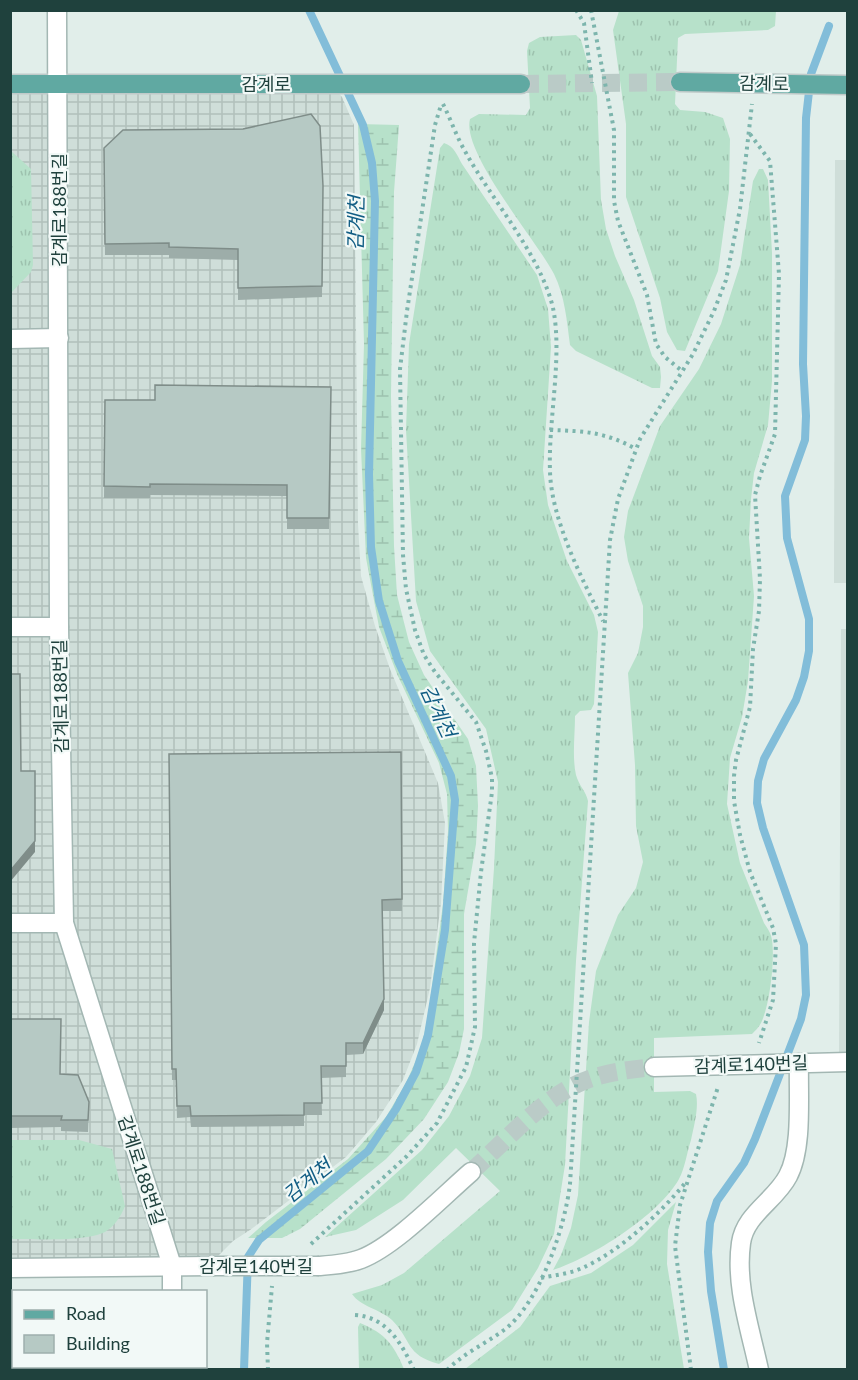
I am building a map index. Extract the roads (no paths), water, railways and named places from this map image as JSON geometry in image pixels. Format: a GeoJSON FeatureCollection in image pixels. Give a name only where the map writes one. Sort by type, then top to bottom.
{"type":"FeatureCollection","features":[{"type":"Feature","properties":{"kind":"main road","name":"감계로"},"geometry":{"type":"LineString","coordinates":[[680,82],[844,85]]}},
{"type":"Feature","properties":{"kind":"main road","name":"감계로"},"geometry":{"type":"LineString","coordinates":[[10,84],[521,84]]}},
{"type":"Feature","properties":{"kind":"street","name":"감계로188번길"},"geometry":{"type":"LineString","coordinates":[[57,10],[59,627],[64,923],[172,1266],[172,1290]]}},
{"type":"Feature","properties":{"kind":"street"},"geometry":{"type":"LineString","coordinates":[[10,339],[59,338]]}},
{"type":"Feature","properties":{"kind":"street"},"geometry":{"type":"LineString","coordinates":[[10,627],[59,627]]}},
{"type":"Feature","properties":{"kind":"street"},"geometry":{"type":"LineString","coordinates":[[10,923],[64,923]]}},
{"type":"Feature","properties":{"kind":"street","name":"감계로140번길"},"geometry":{"type":"LineString","coordinates":[[654,1067],[841,1062]]}},
{"type":"Feature","properties":{"kind":"street"},"geometry":{"type":"LineString","coordinates":[[759,1370],[740,1281],[741,1242],[747,1222],[772,1199],[788,1177],[796,1156],[799,1063]]}},
{"type":"Feature","properties":{"kind":"street","name":"감계로140번길"},"geometry":{"type":"LineString","coordinates":[[10,1268],[282,1267],[339,1264],[361,1259],[384,1246],[471,1172]]}},
{"type":"Feature","properties":{"kind":"waterway","name":"감계천"},"geometry":{"type":"LineString","coordinates":[[244,1370],[248,1257],[259,1240],[368,1151],[396,1109],[416,1072],[428,1035],[445,930],[455,800],[451,776],[398,661],[379,601],[371,547],[369,474],[375,201],[372,163],[363,125],[309,10]]}},
{"type":"Feature","properties":{"kind":"waterway"},"geometry":{"type":"LineString","coordinates":[[724,1370],[711,1291],[708,1252],[710,1223],[717,1201],[744,1163],[755,1139],[801,1019],[806,995],[804,945],[763,828],[757,803],[758,781],[764,759],[796,700],[804,677],[809,651],[809,619],[787,538],[785,496],[805,440],[803,364],[806,118],[811,74],[829,26]]}},
{"type":"Feature","properties":{"kind":"tunnel"},"geometry":{"type":"LineString","coordinates":[[521,84],[680,82]]}},
{"type":"Feature","properties":{"kind":"tunnel"},"geometry":{"type":"LineString","coordinates":[[471,1172],[533,1114],[573,1086],[602,1075],[654,1067]]}}]}
